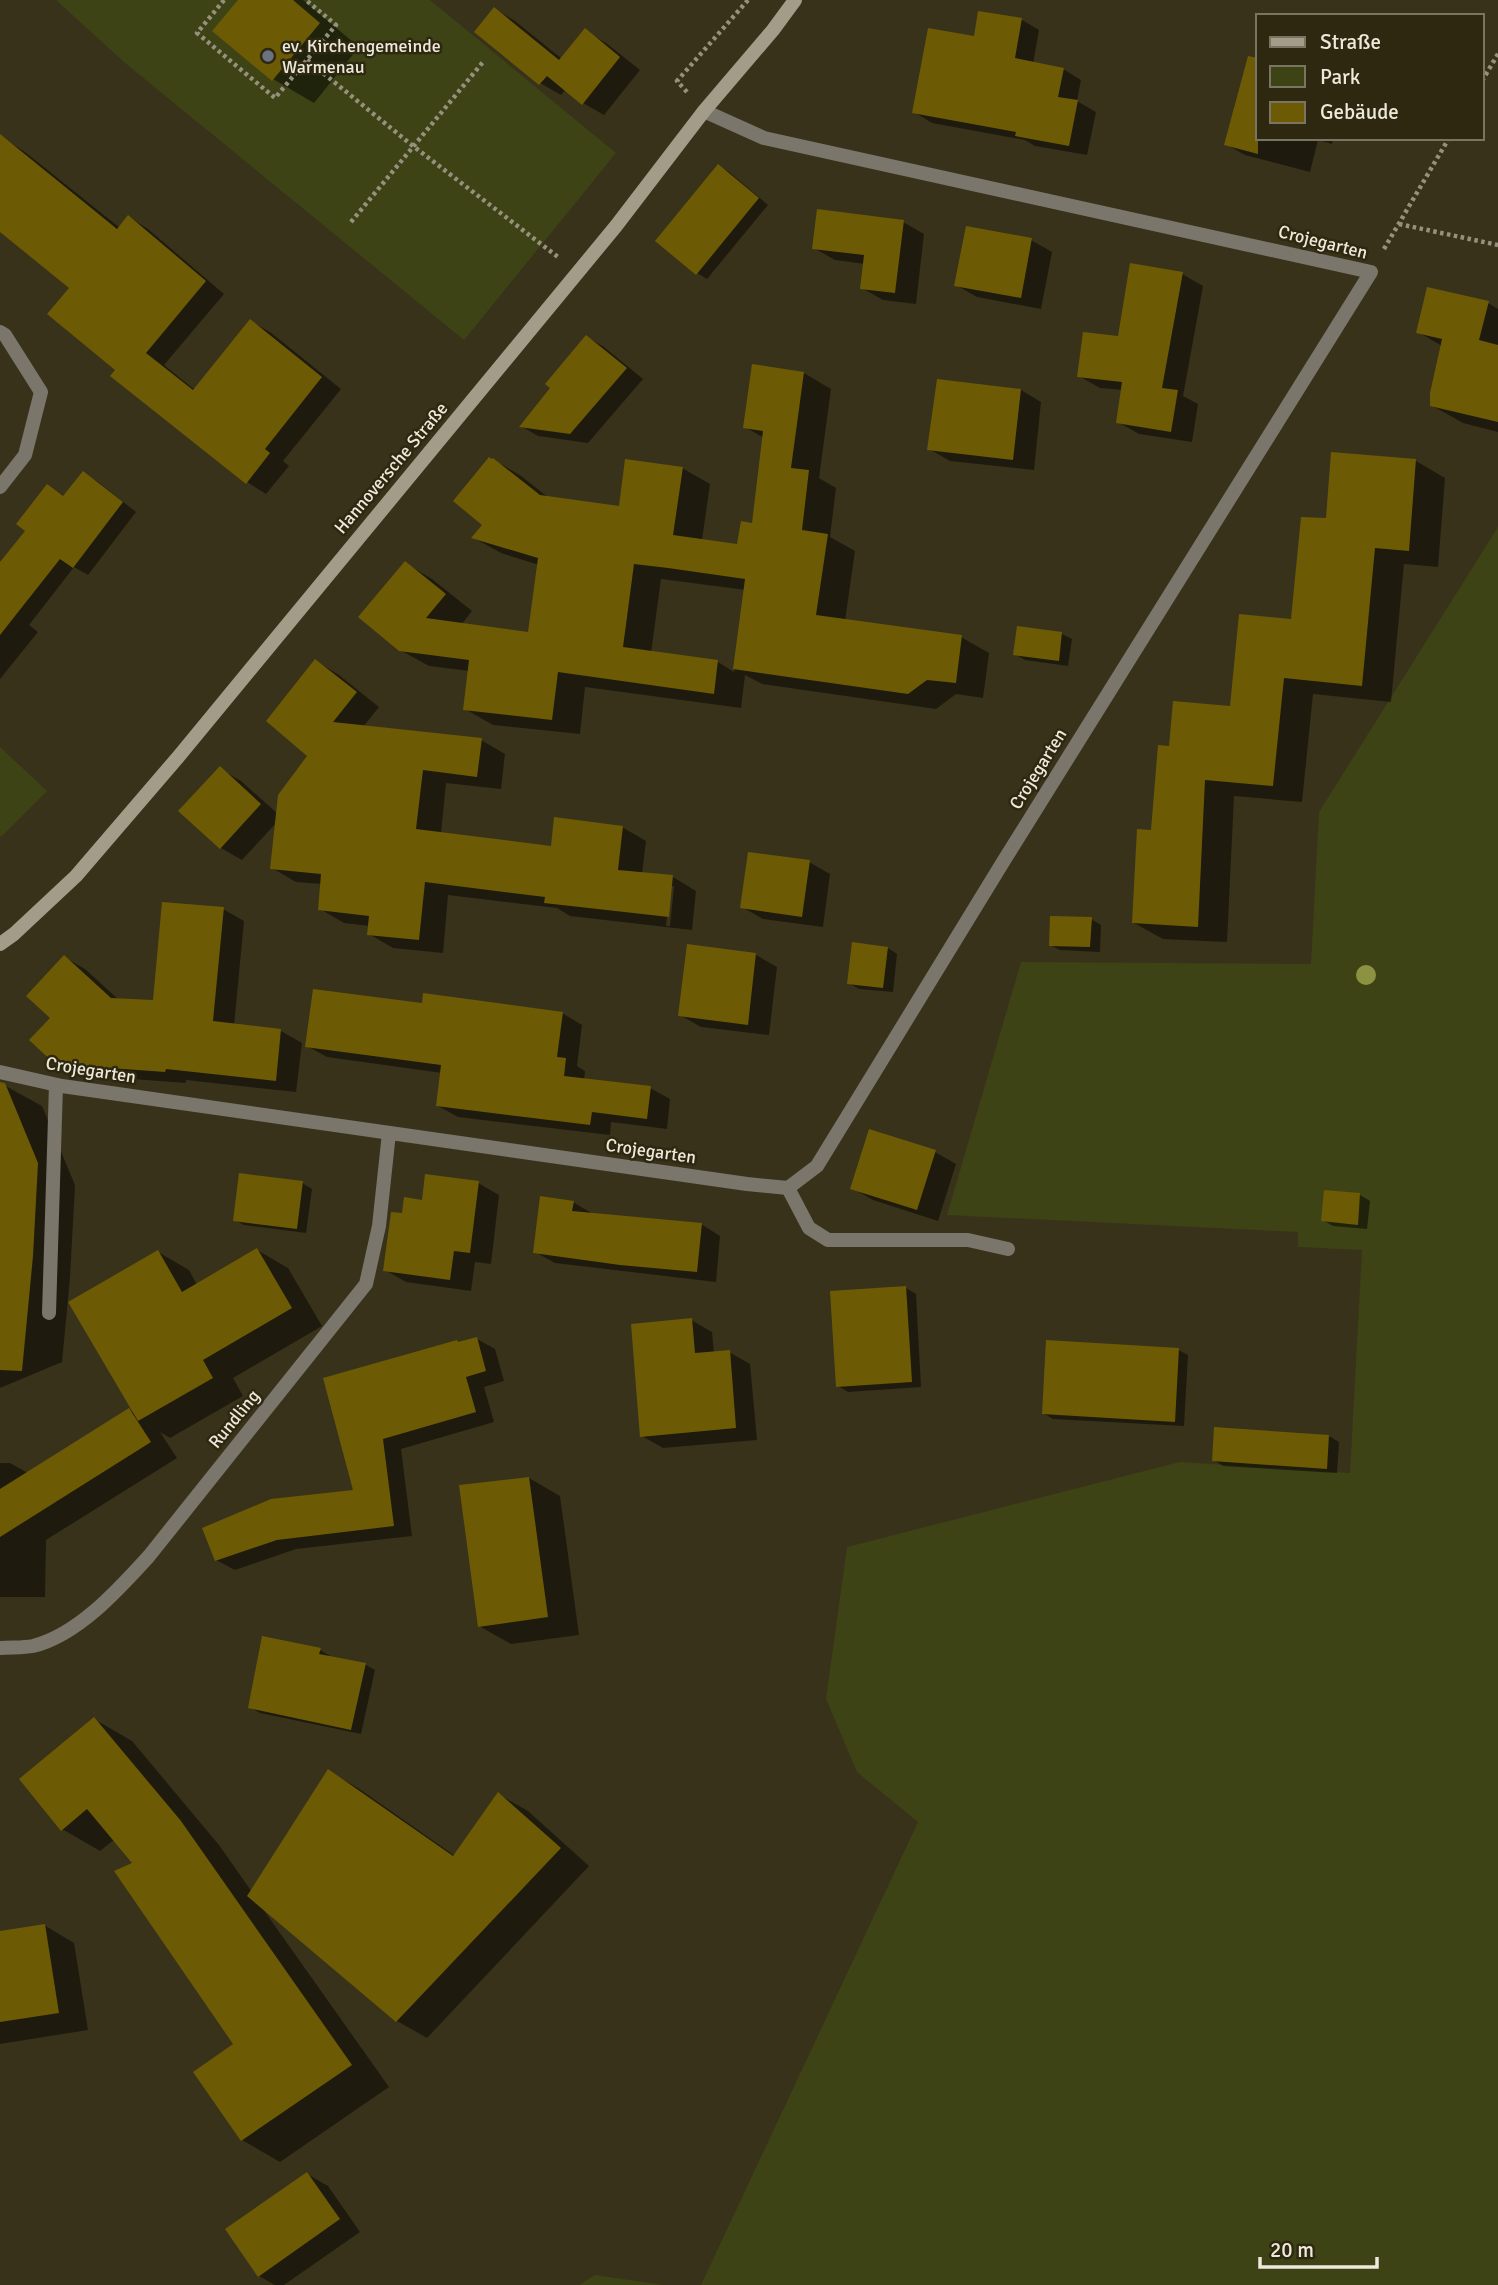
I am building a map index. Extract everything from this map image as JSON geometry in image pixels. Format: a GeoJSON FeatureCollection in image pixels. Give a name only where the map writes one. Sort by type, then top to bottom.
{"type":"FeatureCollection","features":[{"type":"Feature","properties":{"kind":"street","name":"Hannoversche Straße"},"geometry":{"type":"LineString","coordinates":[[0,944],[76,876],[179,756],[578,272],[795,0]]}},
{"type":"Feature","properties":{"kind":"street","name":"Crojegarten"},"geometry":{"type":"LineString","coordinates":[[0,1072],[56,1085],[747,1184],[788,1188],[817,1167],[1003,862],[1371,272],[764,138],[704,111]]}},
{"type":"Feature","properties":{"kind":"street"},"geometry":{"type":"LineString","coordinates":[[0,332],[5,335],[41,392],[25,455],[0,487]]}},
{"type":"Feature","properties":{"kind":"street"},"geometry":{"type":"LineString","coordinates":[[49,1312],[56,1085]]}},
{"type":"Feature","properties":{"kind":"street","name":"Rundling"},"geometry":{"type":"LineString","coordinates":[[0,1648],[33,1646],[59,1635],[93,1612],[121,1587],[149,1556],[366,1284],[379,1226],[389,1133]]}},
{"type":"Feature","properties":{"kind":"street"},"geometry":{"type":"LineString","coordinates":[[788,1188],[809,1228],[828,1240],[968,1240],[1008,1249]]}},
{"type":"Feature","properties":{"kind":"path"},"geometry":{"type":"LineString","coordinates":[[224,0],[197,33],[275,98],[336,24],[306,0]]}},
{"type":"Feature","properties":{"kind":"path"},"geometry":{"type":"LineString","coordinates":[[704,111],[677,81],[748,0]]}},
{"type":"Feature","properties":{"kind":"path"},"geometry":{"type":"LineString","coordinates":[[1484,78],[1498,54]]}},
{"type":"Feature","properties":{"kind":"path"},"geometry":{"type":"LineString","coordinates":[[307,60],[413,146],[578,272]]}},
{"type":"Feature","properties":{"kind":"path"},"geometry":{"type":"LineString","coordinates":[[351,222],[484,62]]}},
{"type":"Feature","properties":{"kind":"path"},"geometry":{"type":"LineString","coordinates":[[1371,272],[1448,140]]}},
{"type":"Feature","properties":{"kind":"path"},"geometry":{"type":"LineString","coordinates":[[1399,223],[1498,245]]}},
{"type":"Feature","properties":{"kind":"green space"},"geometry":{"type":"Polygon","coordinates":[[[56,0],[430,0],[616,153],[464,340],[125,63],[56,0]]]}},
{"type":"Feature","properties":{"kind":"green space"},"geometry":{"type":"Polygon","coordinates":[[[1498,527],[1498,2285],[701,2285],[918,1822],[857,1772],[826,1699],[847,1547],[1180,1462],[1350,1473],[1362,1250],[1298,1247],[1298,1232],[947,1215],[1021,962],[1311,964],[1319,812],[1498,527]]]}},
{"type":"Feature","properties":{"kind":"green space"},"geometry":{"type":"Polygon","coordinates":[[[0,747],[47,791],[1,837],[0,836],[0,747]]]}},
{"type":"Feature","properties":{"kind":"green space"},"geometry":{"type":"Polygon","coordinates":[[[595,2275],[663,2285],[579,2285],[595,2275]]]}},
{"type":"Feature","properties":{"kind":"building","name":"ev. Kirchengemeinde Warmenau"},"geometry":{"type":"Polygon","coordinates":[[[238,0],[293,0],[320,23],[272,81],[212,31],[238,0]]]}},
{"type":"Feature","properties":{"kind":"building"},"geometry":{"type":"Polygon","coordinates":[[[494,7],[559,60],[585,28],[620,57],[582,105],[547,76],[539,85],[474,32],[494,7]]]}},
{"type":"Feature","properties":{"kind":"building"},"geometry":{"type":"Polygon","coordinates":[[[978,11],[1022,18],[1015,58],[1064,68],[1058,97],[1078,100],[1069,146],[1015,136],[1016,132],[912,113],[928,28],[974,36],[978,11]]]}},
{"type":"Feature","properties":{"kind":"building"},"geometry":{"type":"Polygon","coordinates":[[[1248,56],[1256,58],[1258,154],[1224,145],[1248,56]]]}},
{"type":"Feature","properties":{"kind":"building"},"geometry":{"type":"Polygon","coordinates":[[[0,134],[117,229],[128,215],[206,281],[146,353],[193,390],[250,319],[322,377],[265,449],[270,453],[246,484],[110,376],[115,370],[47,314],[69,288],[0,232],[0,134]]]}},
{"type":"Feature","properties":{"kind":"building"},"geometry":{"type":"Polygon","coordinates":[[[718,164],[759,198],[696,275],[655,241],[718,164]]]}},
{"type":"Feature","properties":{"kind":"building"},"geometry":{"type":"Polygon","coordinates":[[[817,209],[904,220],[895,293],[860,289],[864,255],[812,249],[817,209]]]}},
{"type":"Feature","properties":{"kind":"building"},"geometry":{"type":"Polygon","coordinates":[[[966,226],[1032,238],[1021,298],[954,286],[966,226]]]}},
{"type":"Feature","properties":{"kind":"building"},"geometry":{"type":"Polygon","coordinates":[[[1130,263],[1183,272],[1162,388],[1178,390],[1171,432],[1116,423],[1122,382],[1077,377],[1083,332],[1118,336],[1130,263]]]}},
{"type":"Feature","properties":{"kind":"building"},"geometry":{"type":"Polygon","coordinates":[[[1427,287],[1489,301],[1479,340],[1498,345],[1498,422],[1430,406],[1430,393],[1442,339],[1416,333],[1427,287]]]}},
{"type":"Feature","properties":{"kind":"building"},"geometry":{"type":"Polygon","coordinates":[[[586,335],[627,368],[570,434],[519,427],[550,388],[545,384],[586,335]]]}},
{"type":"Feature","properties":{"kind":"building"},"geometry":{"type":"Polygon","coordinates":[[[752,364],[804,372],[791,468],[809,470],[802,530],[828,534],[816,615],[962,635],[956,683],[927,680],[908,694],[733,669],[745,579],[634,564],[623,647],[718,660],[714,694],[558,672],[552,720],[463,710],[469,660],[399,651],[358,617],[405,561],[446,594],[426,618],[528,632],[538,558],[471,538],[482,525],[453,501],[489,457],[540,495],[619,506],[625,459],[683,467],[673,535],[737,544],[741,521],[752,523],[763,431],[743,428],[752,364]]]}},
{"type":"Feature","properties":{"kind":"building"},"geometry":{"type":"Polygon","coordinates":[[[937,379],[1021,389],[1013,460],[927,450],[937,379]]]}},
{"type":"Feature","properties":{"kind":"building"},"geometry":{"type":"Polygon","coordinates":[[[1331,452],[1416,459],[1409,551],[1375,548],[1362,686],[1284,678],[1273,786],[1205,780],[1198,927],[1132,923],[1137,829],[1151,830],[1158,745],[1169,746],[1173,701],[1230,706],[1239,614],[1291,619],[1301,517],[1326,518],[1331,452]]]}},
{"type":"Feature","properties":{"kind":"building"},"geometry":{"type":"Polygon","coordinates":[[[83,471],[123,502],[73,568],[60,559],[0,635],[0,562],[25,531],[16,524],[47,484],[63,496],[83,471]]]}},
{"type":"Feature","properties":{"kind":"building"},"geometry":{"type":"Polygon","coordinates":[[[1017,626],[1062,632],[1059,661],[1013,655],[1017,626]]]}},
{"type":"Feature","properties":{"kind":"building"},"geometry":{"type":"Polygon","coordinates":[[[315,659],[357,692],[333,722],[482,738],[477,777],[423,770],[416,829],[551,846],[554,817],[623,826],[618,870],[673,875],[669,917],[544,903],[545,897],[425,882],[419,940],[367,935],[369,916],[318,910],[321,874],[270,869],[278,795],[307,756],[266,721],[315,659]]]}},
{"type":"Feature","properties":{"kind":"building"},"geometry":{"type":"Polygon","coordinates":[[[220,766],[261,804],[220,849],[178,811],[220,766]]]}},
{"type":"Feature","properties":{"kind":"building"},"geometry":{"type":"Polygon","coordinates":[[[748,852],[810,860],[802,917],[740,908],[748,852]]]}},
{"type":"Feature","properties":{"kind":"building"},"geometry":{"type":"Polygon","coordinates":[[[162,902],[224,907],[213,1021],[281,1029],[276,1081],[166,1069],[165,1072],[55,1064],[29,1040],[50,1018],[26,996],[64,955],[111,998],[153,1000],[162,902]]]}},
{"type":"Feature","properties":{"kind":"building"},"geometry":{"type":"Polygon","coordinates":[[[1050,916],[1092,917],[1090,947],[1049,946],[1050,916]]]}},
{"type":"Feature","properties":{"kind":"building"},"geometry":{"type":"Polygon","coordinates":[[[852,942],[888,947],[883,988],[847,984],[852,942]]]}},
{"type":"Feature","properties":{"kind":"building"},"geometry":{"type":"Polygon","coordinates":[[[687,944],[756,953],[748,1025],[678,1016],[687,944]]]}},
{"type":"Feature","properties":{"kind":"building"},"geometry":{"type":"Polygon","coordinates":[[[313,989],[422,1003],[423,993],[563,1012],[557,1057],[566,1058],[564,1076],[651,1086],[647,1119],[592,1112],[590,1125],[436,1106],[441,1065],[305,1047],[313,989]]]}},
{"type":"Feature","properties":{"kind":"building"},"geometry":{"type":"Polygon","coordinates":[[[0,1082],[5,1083],[38,1163],[33,1256],[22,1371],[0,1370],[0,1082]]]}},
{"type":"Feature","properties":{"kind":"building"},"geometry":{"type":"Polygon","coordinates":[[[869,1129],[936,1150],[917,1210],[850,1189],[869,1129]]]}},
{"type":"Feature","properties":{"kind":"building"},"geometry":{"type":"Polygon","coordinates":[[[239,1173],[303,1181],[297,1229],[233,1221],[239,1173]]]}},
{"type":"Feature","properties":{"kind":"building"},"geometry":{"type":"Polygon","coordinates":[[[425,1174],[479,1181],[470,1253],[454,1251],[450,1280],[383,1271],[391,1212],[402,1213],[404,1197],[422,1200],[425,1174]]]}},
{"type":"Feature","properties":{"kind":"building"},"geometry":{"type":"Polygon","coordinates":[[[1324,1190],[1360,1193],[1358,1225],[1321,1221],[1324,1190]]]}},
{"type":"Feature","properties":{"kind":"building"},"geometry":{"type":"Polygon","coordinates":[[[540,1196],[574,1201],[572,1211],[702,1223],[697,1272],[533,1253],[540,1196]]]}},
{"type":"Feature","properties":{"kind":"building"},"geometry":{"type":"Polygon","coordinates":[[[257,1248],[292,1308],[203,1360],[213,1378],[138,1421],[68,1302],[158,1250],[182,1292],[257,1248]]]}},
{"type":"Feature","properties":{"kind":"building"},"geometry":{"type":"Polygon","coordinates":[[[906,1286],[912,1382],[836,1387],[830,1291],[906,1286]]]}},
{"type":"Feature","properties":{"kind":"building"},"geometry":{"type":"Polygon","coordinates":[[[692,1318],[695,1353],[730,1350],[736,1428],[640,1437],[631,1324],[692,1318]]]}},
{"type":"Feature","properties":{"kind":"building"},"geometry":{"type":"Polygon","coordinates":[[[477,1337],[486,1371],[466,1377],[476,1412],[383,1439],[394,1526],[277,1540],[215,1561],[202,1528],[271,1499],[353,1490],[323,1378],[457,1340],[458,1342],[477,1337]]]}},
{"type":"Feature","properties":{"kind":"building"},"geometry":{"type":"Polygon","coordinates":[[[1046,1340],[1179,1348],[1175,1422],[1042,1414],[1046,1340]]]}},
{"type":"Feature","properties":{"kind":"building"},"geometry":{"type":"Polygon","coordinates":[[[129,1408],[151,1442],[0,1537],[0,1489],[129,1408]]]}},
{"type":"Feature","properties":{"kind":"building"},"geometry":{"type":"Polygon","coordinates":[[[1214,1427],[1329,1435],[1327,1469],[1212,1461],[1214,1427]]]}},
{"type":"Feature","properties":{"kind":"building"},"geometry":{"type":"Polygon","coordinates":[[[529,1477],[548,1617],[478,1627],[459,1485],[529,1477]]]}},
{"type":"Feature","properties":{"kind":"building"},"geometry":{"type":"Polygon","coordinates":[[[262,1636],[321,1648],[319,1654],[366,1663],[351,1730],[248,1708],[262,1636]]]}},
{"type":"Feature","properties":{"kind":"building"},"geometry":{"type":"Polygon","coordinates":[[[94,1717],[181,1821],[352,2065],[241,2141],[193,2072],[233,2044],[114,1871],[132,1863],[87,1809],[61,1831],[19,1779],[94,1717]]]}},
{"type":"Feature","properties":{"kind":"building"},"geometry":{"type":"Polygon","coordinates":[[[328,1769],[453,1856],[498,1792],[561,1848],[396,2022],[247,1896],[328,1769]]]}},
{"type":"Feature","properties":{"kind":"building"},"geometry":{"type":"Polygon","coordinates":[[[45,1924],[59,2013],[0,2022],[0,1931],[45,1924]]]}},
{"type":"Feature","properties":{"kind":"building"},"geometry":{"type":"Polygon","coordinates":[[[307,2172],[340,2219],[258,2277],[225,2229],[307,2172]]]}},
{"type":"Feature","properties":{"kind":"place","name":"ev. Kirchengemeinde Warmenau"},"geometry":{"type":"Point","coordinates":[268,56]}}]}
